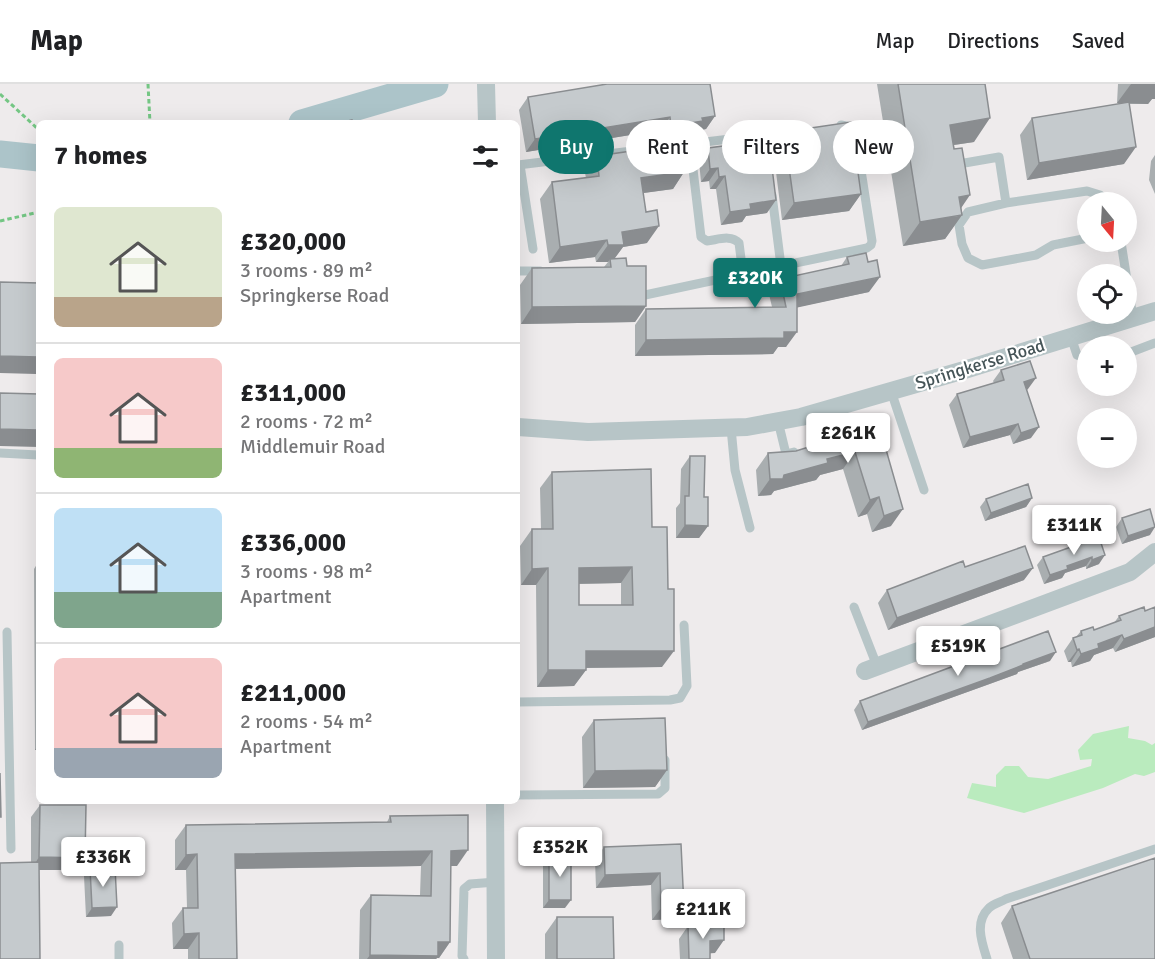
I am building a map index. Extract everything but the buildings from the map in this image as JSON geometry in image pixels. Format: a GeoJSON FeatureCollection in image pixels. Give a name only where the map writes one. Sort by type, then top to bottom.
{"type":"FeatureCollection","features":[{"type":"Feature","properties":{"kind":"main road"},"geometry":{"type":"LineString","coordinates":[[312,120],[435,84]]}},
{"type":"Feature","properties":{"kind":"main road"},"geometry":{"type":"LineString","coordinates":[[1,155],[36,158]]}},
{"type":"Feature","properties":{"kind":"street"},"geometry":{"type":"LineString","coordinates":[[486,84],[487,120]]}},
{"type":"Feature","properties":{"kind":"street","name":"Springkerse Road"},"geometry":{"type":"LineString","coordinates":[[1137,317],[1155,311]]}},
{"type":"Feature","properties":{"kind":"street","name":"Springkerse Road"},"geometry":{"type":"LineString","coordinates":[[520,427],[588,432],[747,428],[891,391],[1113,324]]}},
{"type":"Feature","properties":{"kind":"street"},"geometry":{"type":"LineString","coordinates":[[871,668],[1130,572],[1155,552]]}},
{"type":"Feature","properties":{"kind":"street"},"geometry":{"type":"LineString","coordinates":[[495,804],[495,959]]}},
{"type":"Feature","properties":{"kind":"lane"},"geometry":{"type":"LineString","coordinates":[[520,165],[626,152]]}},
{"type":"Feature","properties":{"kind":"lane"},"geometry":{"type":"LineString","coordinates":[[955,176],[953,164],[999,157],[1006,203]]}},
{"type":"Feature","properties":{"kind":"lane"},"geometry":{"type":"LineString","coordinates":[[520,171],[533,249]]}},
{"type":"Feature","properties":{"kind":"lane"},"geometry":{"type":"LineString","coordinates":[[694,174],[701,237],[706,241],[736,239],[739,243],[743,274]]}},
{"type":"Feature","properties":{"kind":"lane"},"geometry":{"type":"LineString","coordinates":[[769,174],[769,178]]}},
{"type":"Feature","properties":{"kind":"lane"},"geometry":{"type":"LineString","coordinates":[[645,295],[867,248],[872,241],[862,174]]}},
{"type":"Feature","properties":{"kind":"lane"},"geometry":{"type":"LineString","coordinates":[[771,189],[781,266]]}},
{"type":"Feature","properties":{"kind":"lane"},"geometry":{"type":"LineString","coordinates":[[1077,192],[1006,203],[968,212],[959,225],[968,258],[982,265],[1036,255],[1053,245],[1077,240]]}},
{"type":"Feature","properties":{"kind":"lane"},"geometry":{"type":"LineString","coordinates":[[960,209],[962,220]]}},
{"type":"Feature","properties":{"kind":"lane"},"geometry":{"type":"LineString","coordinates":[[520,271],[551,270]]}},
{"type":"Feature","properties":{"kind":"lane"},"geometry":{"type":"LineString","coordinates":[[1071,337],[1077,355]]}},
{"type":"Feature","properties":{"kind":"lane"},"geometry":{"type":"LineString","coordinates":[[1137,350],[1155,343]]}},
{"type":"Feature","properties":{"kind":"lane"},"geometry":{"type":"LineString","coordinates":[[891,391],[924,490]]}},
{"type":"Feature","properties":{"kind":"lane"},"geometry":{"type":"LineString","coordinates":[[778,421],[786,454],[806,448]]}},
{"type":"Feature","properties":{"kind":"lane"},"geometry":{"type":"LineString","coordinates":[[730,428],[735,470],[750,528]]}},
{"type":"Feature","properties":{"kind":"lane"},"geometry":{"type":"LineString","coordinates":[[0,453],[36,455]]}},
{"type":"Feature","properties":{"kind":"lane"},"geometry":{"type":"LineString","coordinates":[[854,607],[871,668]]}},
{"type":"Feature","properties":{"kind":"lane"},"geometry":{"type":"LineString","coordinates":[[520,702],[680,698],[687,686],[684,625]]}},
{"type":"Feature","properties":{"kind":"lane"},"geometry":{"type":"LineString","coordinates":[[7,632],[4,689],[11,849]]}},
{"type":"Feature","properties":{"kind":"lane"},"geometry":{"type":"LineString","coordinates":[[520,795],[658,794],[665,788],[665,757]]}},
{"type":"Feature","properties":{"kind":"lane"},"geometry":{"type":"LineString","coordinates":[[987,959],[979,930],[983,916],[989,908],[1006,899],[1155,849]]}},
{"type":"Feature","properties":{"kind":"lane"},"geometry":{"type":"LineString","coordinates":[[464,959],[462,956],[464,889],[470,884],[496,882]]}},
{"type":"Feature","properties":{"kind":"lane"},"geometry":{"type":"LineString","coordinates":[[119,945],[119,959]]}},
{"type":"Feature","properties":{"kind":"path"},"geometry":{"type":"LineString","coordinates":[[148,84],[150,120]]}},
{"type":"Feature","properties":{"kind":"path"},"geometry":{"type":"LineString","coordinates":[[0,94],[36,127]]}},
{"type":"Feature","properties":{"kind":"path"},"geometry":{"type":"LineString","coordinates":[[0,221],[36,213]]}},
{"type":"Feature","properties":{"kind":"green space"},"geometry":{"type":"Polygon","coordinates":[[[1129,726],[1128,738],[1145,741],[1152,745],[1155,743],[1155,772],[1144,776],[1135,774],[1103,788],[1024,813],[967,798],[972,783],[996,787],[996,775],[1005,766],[1019,766],[1028,777],[1048,779],[1091,766],[1092,759],[1080,760],[1078,750],[1093,734],[1129,726]]]}}]}
